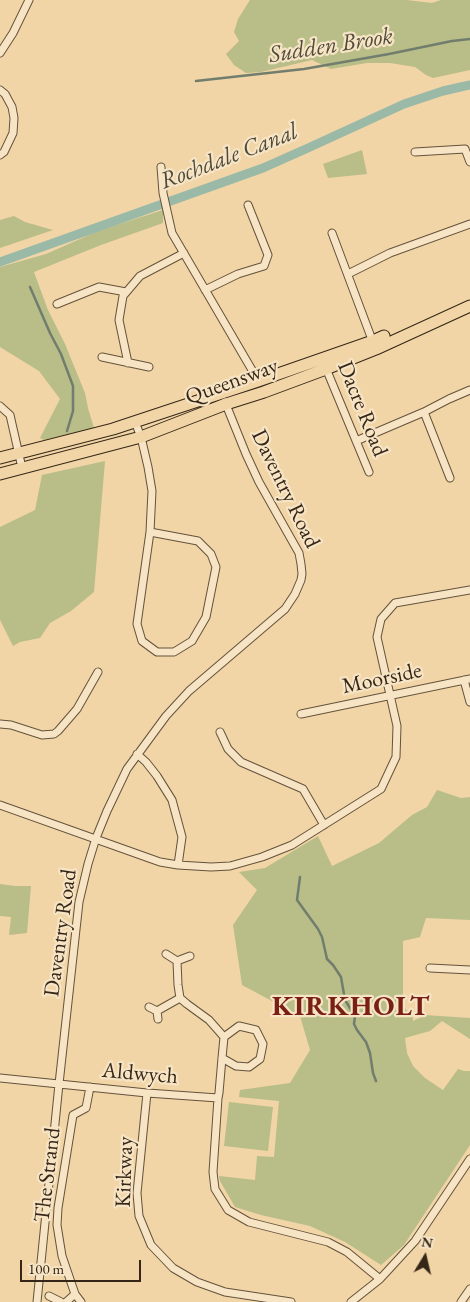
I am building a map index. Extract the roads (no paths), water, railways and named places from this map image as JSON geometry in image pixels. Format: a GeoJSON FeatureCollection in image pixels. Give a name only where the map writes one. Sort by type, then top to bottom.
{"type":"FeatureCollection","features":[{"type":"Feature","properties":{"kind":"highway","name":"Queensway"},"geometry":{"type":"LineString","coordinates":[[374,345],[470,298]]}},
{"type":"Feature","properties":{"kind":"highway","name":"Queensway"},"geometry":{"type":"LineString","coordinates":[[0,474],[141,436],[224,399],[258,381],[324,363],[470,306]]}},
{"type":"Feature","properties":{"kind":"highway","name":"Queensway"},"geometry":{"type":"LineString","coordinates":[[0,458],[224,399],[264,392],[324,363]]}},
{"type":"Feature","properties":{"kind":"street"},"geometry":{"type":"LineString","coordinates":[[0,53],[13,33],[29,0]]}},
{"type":"Feature","properties":{"kind":"street"},"geometry":{"type":"LineString","coordinates":[[0,90],[5,94],[12,107],[14,118],[13,133],[4,152],[0,155]]}},
{"type":"Feature","properties":{"kind":"street"},"geometry":{"type":"LineString","coordinates":[[415,152],[464,149],[470,162]]}},
{"type":"Feature","properties":{"kind":"street"},"geometry":{"type":"LineString","coordinates":[[161,167],[163,193],[172,233],[264,392]]}},
{"type":"Feature","properties":{"kind":"street"},"geometry":{"type":"LineString","coordinates":[[205,290],[238,274],[264,266],[268,255],[248,205]]}},
{"type":"Feature","properties":{"kind":"street"},"geometry":{"type":"LineString","coordinates":[[348,274],[390,254],[470,224]]}},
{"type":"Feature","properties":{"kind":"street"},"geometry":{"type":"LineString","coordinates":[[332,232],[374,345]]}},
{"type":"Feature","properties":{"kind":"street"},"geometry":{"type":"LineString","coordinates":[[128,362],[119,320],[123,296],[140,276],[184,254]]}},
{"type":"Feature","properties":{"kind":"street"},"geometry":{"type":"LineString","coordinates":[[57,304],[99,287],[126,292]]}},
{"type":"Feature","properties":{"kind":"street"},"geometry":{"type":"LineString","coordinates":[[102,357],[149,367]]}},
{"type":"Feature","properties":{"kind":"street","name":"Dacre Road"},"geometry":{"type":"LineString","coordinates":[[324,363],[368,472]]}},
{"type":"Feature","properties":{"kind":"street"},"geometry":{"type":"LineString","coordinates":[[356,440],[424,412],[470,390]]}},
{"type":"Feature","properties":{"kind":"street","name":"Daventry Road"},"geometry":{"type":"LineString","coordinates":[[38,1302],[79,902],[96,838],[127,769],[166,716],[189,691],[285,609],[295,594],[301,580],[302,564],[299,553],[256,475],[224,399]]}},
{"type":"Feature","properties":{"kind":"street"},"geometry":{"type":"LineString","coordinates":[[0,406],[10,415],[22,468]]}},
{"type":"Feature","properties":{"kind":"street"},"geometry":{"type":"LineString","coordinates":[[424,412],[450,478]]}},
{"type":"Feature","properties":{"kind":"street"},"geometry":{"type":"LineString","coordinates":[[134,422],[141,436],[152,491],[150,532],[137,624],[142,641],[157,652],[174,652],[192,641],[206,616],[216,567],[211,554],[198,541],[150,532]]}},
{"type":"Feature","properties":{"kind":"street"},"geometry":{"type":"LineString","coordinates":[[0,804],[160,862],[178,865],[230,866],[262,857],[292,845],[381,789],[396,757],[398,726],[377,637],[381,618],[395,603],[470,590]]}},
{"type":"Feature","properties":{"kind":"street"},"geometry":{"type":"LineString","coordinates":[[0,724],[11,725],[42,735],[54,734],[77,709],[98,672]]}},
{"type":"Feature","properties":{"kind":"street"},"geometry":{"type":"LineString","coordinates":[[467,680],[470,702]]}},
{"type":"Feature","properties":{"kind":"street","name":"Moorside"},"geometry":{"type":"LineString","coordinates":[[301,714],[467,680]]}},
{"type":"Feature","properties":{"kind":"street"},"geometry":{"type":"LineString","coordinates":[[220,732],[228,749],[241,762],[303,789],[324,825]]}},
{"type":"Feature","properties":{"kind":"street"},"geometry":{"type":"LineString","coordinates":[[137,754],[157,776],[172,800],[182,837],[178,865]]}},
{"type":"Feature","properties":{"kind":"street"},"geometry":{"type":"LineString","coordinates":[[166,954],[177,961]]}},
{"type":"Feature","properties":{"kind":"street"},"geometry":{"type":"LineString","coordinates":[[177,961],[190,956]]}},
{"type":"Feature","properties":{"kind":"street"},"geometry":{"type":"LineString","coordinates":[[177,961],[180,998],[209,1020],[224,1037],[213,1172],[215,1189],[228,1210],[249,1222],[328,1242],[347,1252],[380,1279]]}},
{"type":"Feature","properties":{"kind":"street"},"geometry":{"type":"LineString","coordinates":[[430,968],[470,970]]}},
{"type":"Feature","properties":{"kind":"street"},"geometry":{"type":"LineString","coordinates":[[149,1007],[158,1015],[180,998]]}},
{"type":"Feature","properties":{"kind":"street"},"geometry":{"type":"LineString","coordinates":[[222,1058],[236,1066],[249,1068],[260,1059],[263,1044],[256,1030],[239,1026],[224,1037]]}},
{"type":"Feature","properties":{"kind":"street","name":"Aldwych"},"geometry":{"type":"LineString","coordinates":[[0,1078],[147,1093],[218,1098]]}},
{"type":"Feature","properties":{"kind":"street","name":"The Strand"},"geometry":{"type":"LineString","coordinates":[[81,1302],[75,1294],[62,1256],[58,1208],[73,1115],[86,1108],[90,1087]]}},
{"type":"Feature","properties":{"kind":"street","name":"Kirkway"},"geometry":{"type":"LineString","coordinates":[[147,1093],[137,1193],[140,1216],[152,1245],[173,1268],[197,1282],[225,1292],[291,1302]]}},
{"type":"Feature","properties":{"kind":"street"},"geometry":{"type":"LineString","coordinates":[[352,1302],[380,1279],[415,1241],[470,1160]]}},
{"type":"Feature","properties":{"kind":"street"},"geometry":{"type":"LineString","coordinates":[[461,1302],[470,1289]]}},
{"type":"Feature","properties":{"kind":"street"},"geometry":{"type":"LineString","coordinates":[[66,1302],[75,1294]]}},
{"type":"Feature","properties":{"kind":"street"},"geometry":{"type":"LineString","coordinates":[[49,1296],[61,1302]]}},
{"type":"Feature","properties":{"kind":"waterway","name":"Sudden Brook"},"geometry":{"type":"LineString","coordinates":[[196,81],[304,69],[470,39]]}},
{"type":"Feature","properties":{"kind":"waterway","name":"Rochdale Canal"},"geometry":{"type":"LineString","coordinates":[[0,262],[263,168],[404,104],[443,91],[470,85]]}},
{"type":"Feature","properties":{"kind":"waterway"},"geometry":{"type":"LineString","coordinates":[[30,287],[61,354],[73,386],[73,411],[67,431]]}},
{"type":"Feature","properties":{"kind":"waterway"},"geometry":{"type":"LineString","coordinates":[[300,877],[297,900],[318,929],[322,937],[327,959],[341,977],[345,1000],[355,1016],[354,1024],[366,1042],[376,1081]]}},
{"type":"Feature","properties":{"kind":"district","name":"KIRKHOLT"},"geometry":{"type":"Point","coordinates":[351,1007]}}]}
